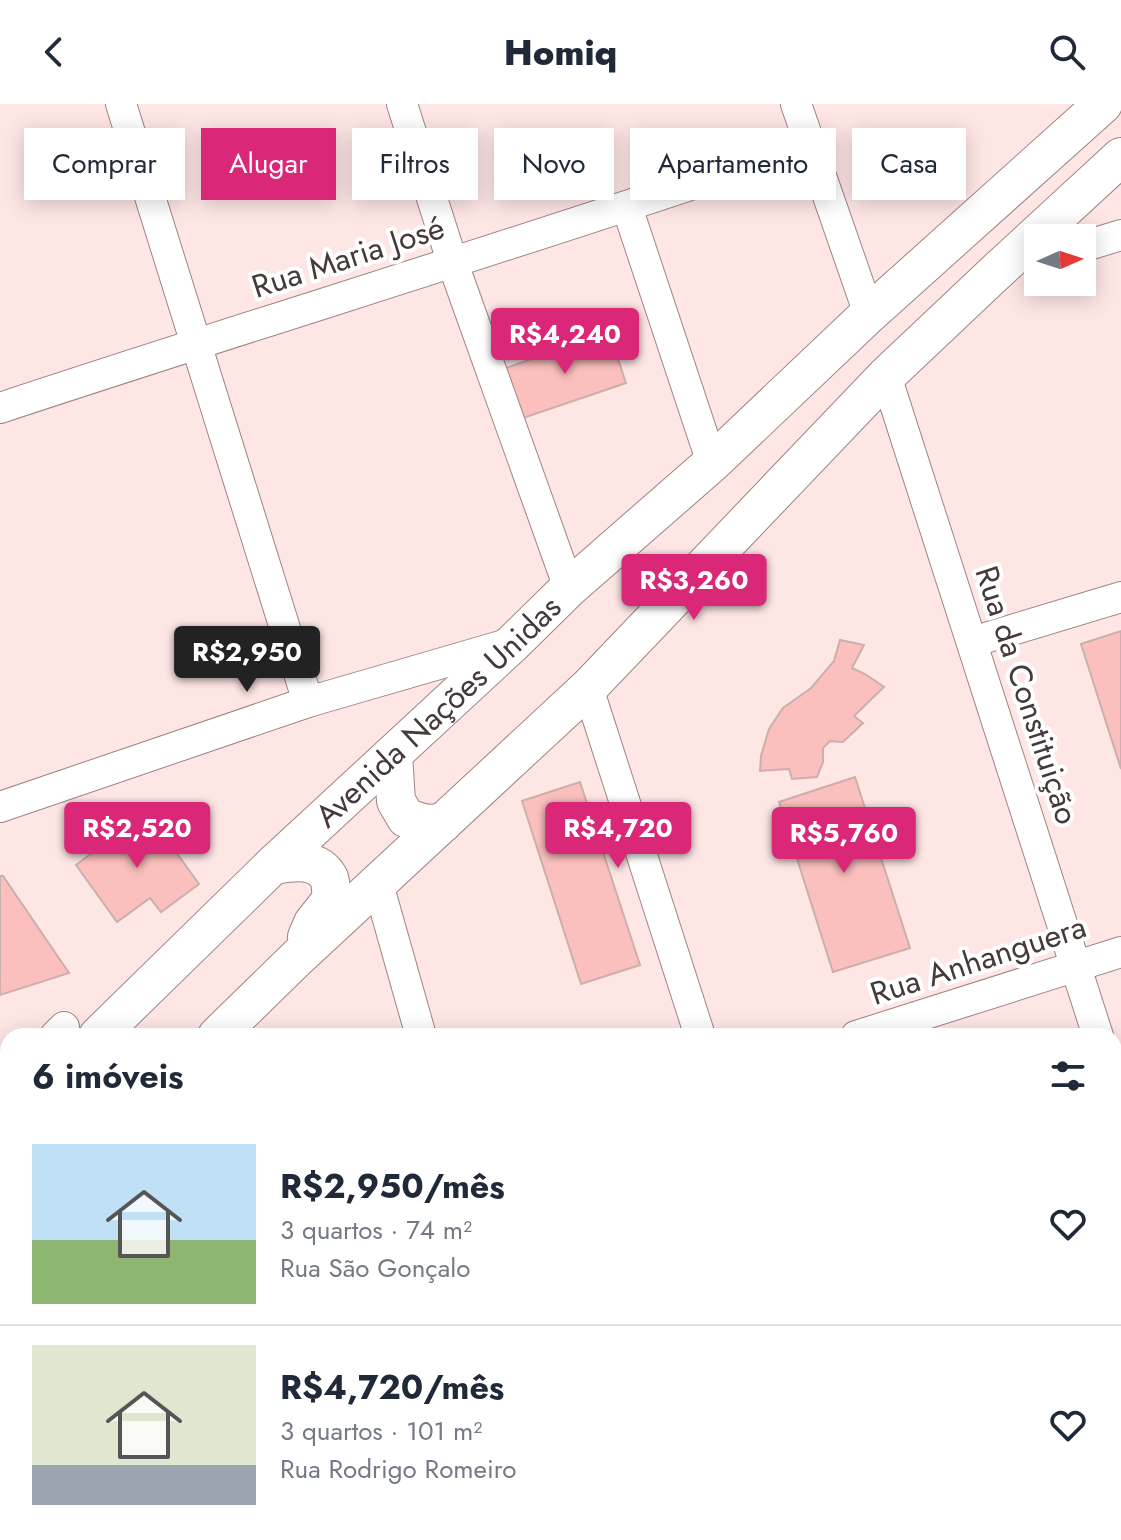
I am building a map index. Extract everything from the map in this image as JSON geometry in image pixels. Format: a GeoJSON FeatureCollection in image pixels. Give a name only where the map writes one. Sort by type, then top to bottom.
{"type":"FeatureCollection","features":[{"type":"Feature","properties":{"kind":"main road","name":"Avenida Nações Unidas"},"geometry":{"type":"LineString","coordinates":[[78,1028],[273,865],[569,588],[712,463],[869,314],[1103,104]]}},
{"type":"Feature","properties":{"kind":"main road"},"geometry":{"type":"LineString","coordinates":[[225,1028],[588,688],[886,376],[1121,157]]}},
{"type":"Feature","properties":{"kind":"main road"},"geometry":{"type":"LineString","coordinates":[[393,755],[396,801],[406,818],[426,824],[443,823]]}},
{"type":"Feature","properties":{"kind":"main road"},"geometry":{"type":"LineString","coordinates":[[273,865],[299,861],[317,865],[329,879],[332,899],[313,923],[298,957]]}},
{"type":"Feature","properties":{"kind":"street"},"geometry":{"type":"LineString","coordinates":[[121,104],[308,702]]}},
{"type":"Feature","properties":{"kind":"street"},"geometry":{"type":"LineString","coordinates":[[402,104],[452,261],[569,588]]}},
{"type":"Feature","properties":{"kind":"street"},"geometry":{"type":"LineString","coordinates":[[796,104],[804,128]]}},
{"type":"Feature","properties":{"kind":"street","name":"Rua Maria José"},"geometry":{"type":"LineString","coordinates":[[0,408],[648,200]]}},
{"type":"Feature","properties":{"kind":"street"},"geometry":{"type":"LineString","coordinates":[[829,200],[869,314]]}},
{"type":"Feature","properties":{"kind":"street"},"geometry":{"type":"LineString","coordinates":[[627,207],[712,463]]}},
{"type":"Feature","properties":{"kind":"street"},"geometry":{"type":"LineString","coordinates":[[1096,243],[1121,235]]}},
{"type":"Feature","properties":{"kind":"street"},"geometry":{"type":"LineString","coordinates":[[995,273],[1024,264]]}},
{"type":"Feature","properties":{"kind":"street","name":"Rua da Constituição"},"geometry":{"type":"LineString","coordinates":[[886,376],[1095,1028]]}},
{"type":"Feature","properties":{"kind":"street"},"geometry":{"type":"LineString","coordinates":[[972,642],[1121,597]]}},
{"type":"Feature","properties":{"kind":"street"},"geometry":{"type":"LineString","coordinates":[[0,807],[308,702],[513,643]]}},
{"type":"Feature","properties":{"kind":"street"},"geometry":{"type":"LineString","coordinates":[[588,688],[697,1028]]}},
{"type":"Feature","properties":{"kind":"street"},"geometry":{"type":"LineString","coordinates":[[378,884],[419,1028]]}},
{"type":"Feature","properties":{"kind":"street","name":"Rua Anhanguera"},"geometry":{"type":"LineString","coordinates":[[882,1028],[1121,952]]}},
{"type":"Feature","properties":{"kind":"building"},"geometry":{"type":"Polygon","coordinates":[[[609,332],[626,383],[520,419],[503,369],[609,332]]]}},
{"type":"Feature","properties":{"kind":"building"},"geometry":{"type":"Polygon","coordinates":[[[1121,631],[1121,769],[1081,644],[1121,631]]]}},
{"type":"Feature","properties":{"kind":"building"},"geometry":{"type":"Polygon","coordinates":[[[840,640],[864,645],[852,668],[884,687],[854,716],[863,723],[843,742],[830,741],[823,748],[823,762],[817,777],[792,779],[789,769],[760,771],[769,729],[783,708],[811,688],[834,661],[840,640]]]}},
{"type":"Feature","properties":{"kind":"building"},"geometry":{"type":"Polygon","coordinates":[[[855,777],[910,948],[833,972],[779,802],[855,777]]]}},
{"type":"Feature","properties":{"kind":"building"},"geometry":{"type":"Polygon","coordinates":[[[580,782],[640,965],[581,984],[522,801],[580,782]]]}},
{"type":"Feature","properties":{"kind":"building"},"geometry":{"type":"Polygon","coordinates":[[[147,812],[199,884],[161,912],[150,898],[117,922],[76,865],[147,812]]]}},
{"type":"Feature","properties":{"kind":"building"},"geometry":{"type":"Polygon","coordinates":[[[0,876],[3,876],[69,973],[0,995],[0,876]]]}}]}
